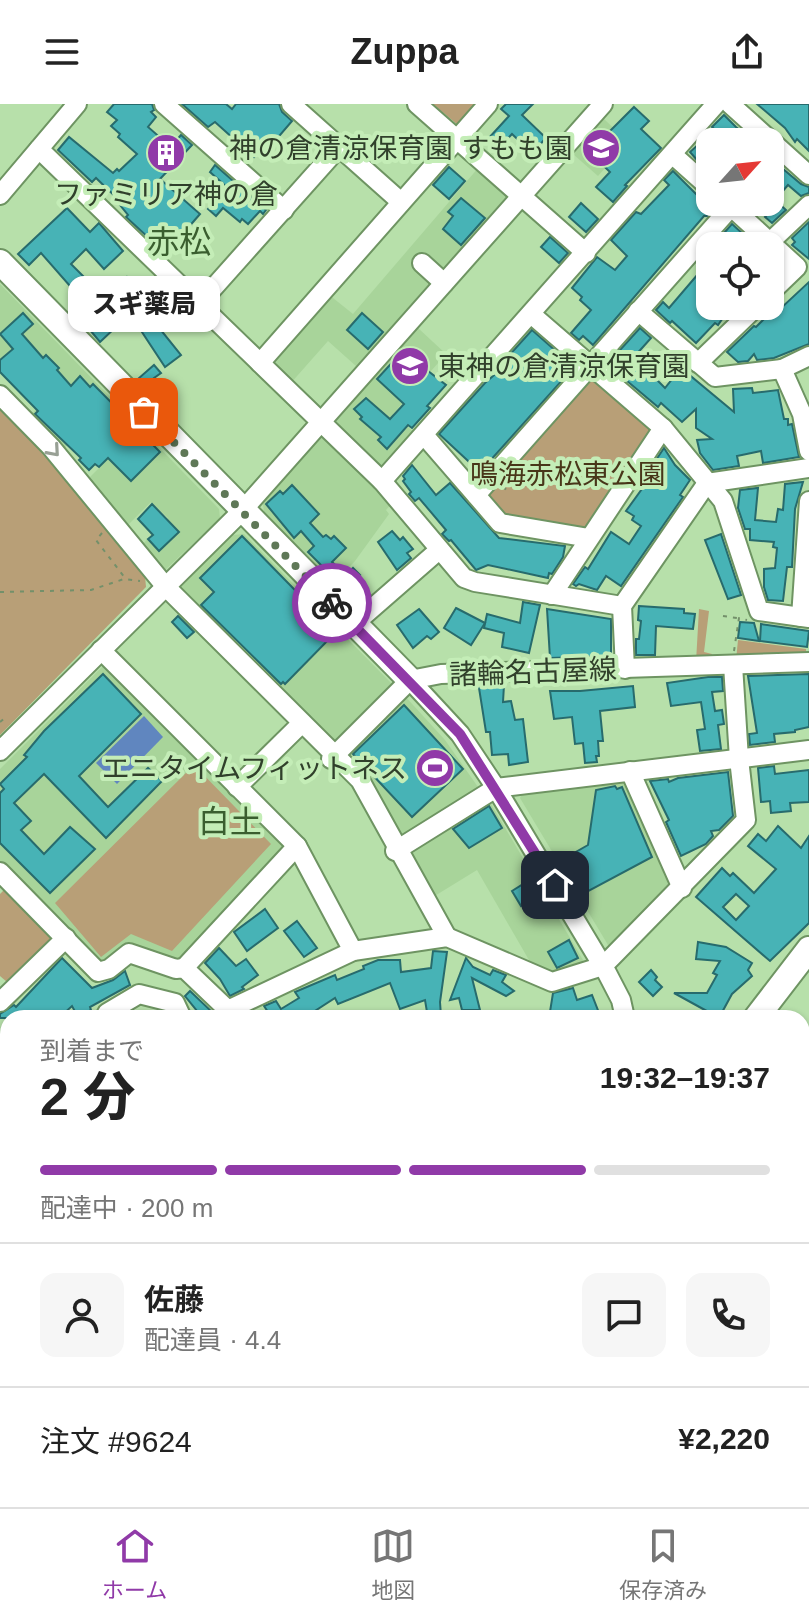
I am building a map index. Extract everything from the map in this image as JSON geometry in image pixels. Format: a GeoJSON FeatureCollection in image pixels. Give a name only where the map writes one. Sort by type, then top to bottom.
{"type":"FeatureCollection","features":[{"type":"Feature","properties":{"kind":"main road","name":"諸輪名古屋線"},"geometry":{"type":"LineString","coordinates":[[0,262],[410,680]]}},
{"type":"Feature","properties":{"kind":"main road"},"geometry":{"type":"LineString","coordinates":[[762,1010],[809,949]]}},
{"type":"Feature","properties":{"kind":"street"},"geometry":{"type":"LineString","coordinates":[[164,104],[284,210]]}},
{"type":"Feature","properties":{"kind":"street"},"geometry":{"type":"LineString","coordinates":[[291,104],[401,202]]}},
{"type":"Feature","properties":{"kind":"street"},"geometry":{"type":"LineString","coordinates":[[417,104],[586,253]]}},
{"type":"Feature","properties":{"kind":"street"},"geometry":{"type":"LineString","coordinates":[[260,363],[488,104]]}},
{"type":"Feature","properties":{"kind":"street"},"geometry":{"type":"LineString","coordinates":[[0,751],[101,650],[120,639],[152,608],[166,587],[242,511],[603,104]]}},
{"type":"Feature","properties":{"kind":"street"},"geometry":{"type":"LineString","coordinates":[[382,481],[716,104]]}},
{"type":"Feature","properties":{"kind":"street"},"geometry":{"type":"LineString","coordinates":[[730,104],[809,175]]}},
{"type":"Feature","properties":{"kind":"street"},"geometry":{"type":"LineString","coordinates":[[0,195],[39,149],[67,107]]}},
{"type":"Feature","properties":{"kind":"street"},"geometry":{"type":"LineString","coordinates":[[199,304],[339,147]]}},
{"type":"Feature","properties":{"kind":"street"},"geometry":{"type":"LineString","coordinates":[[39,149],[382,481],[464,578],[622,606]]}},
{"type":"Feature","properties":{"kind":"street"},"geometry":{"type":"LineString","coordinates":[[673,155],[696,176]]}},
{"type":"Feature","properties":{"kind":"street"},"geometry":{"type":"LineString","coordinates":[[781,232],[809,205]]}},
{"type":"Feature","properties":{"kind":"street"},"geometry":{"type":"LineString","coordinates":[[476,495],[718,216]]}},
{"type":"Feature","properties":{"kind":"street"},"geometry":{"type":"LineString","coordinates":[[741,216],[759,232]]}},
{"type":"Feature","properties":{"kind":"street"},"geometry":{"type":"LineString","coordinates":[[784,255],[797,267],[784,280]]}},
{"type":"Feature","properties":{"kind":"street"},"geometry":{"type":"LineString","coordinates":[[422,263],[444,283]]}},
{"type":"Feature","properties":{"kind":"street"},"geometry":{"type":"LineString","coordinates":[[638,311],[715,377],[782,369],[809,356]]}},
{"type":"Feature","properties":{"kind":"street"},"geometry":{"type":"LineString","coordinates":[[531,314],[663,428],[723,501],[759,611],[805,618],[809,501]]}},
{"type":"Feature","properties":{"kind":"street"},"geometry":{"type":"LineString","coordinates":[[698,363],[743,320]]}},
{"type":"Feature","properties":{"kind":"street"},"geometry":{"type":"LineString","coordinates":[[782,369],[802,414],[809,451]]}},
{"type":"Feature","properties":{"kind":"street"},"geometry":{"type":"LineString","coordinates":[[0,395],[51,447],[166,587],[333,757],[360,780],[447,937]]}},
{"type":"Feature","properties":{"kind":"street"},"geometry":{"type":"LineString","coordinates":[[552,595],[663,428]]}},
{"type":"Feature","properties":{"kind":"street"},"geometry":{"type":"LineString","coordinates":[[424,435],[500,523],[589,538]]}},
{"type":"Feature","properties":{"kind":"street"},"geometry":{"type":"LineString","coordinates":[[625,669],[622,606],[707,483],[809,468]]}},
{"type":"Feature","properties":{"kind":"street"},"geometry":{"type":"LineString","coordinates":[[353,625],[439,550]]}},
{"type":"Feature","properties":{"kind":"street"},"geometry":{"type":"LineString","coordinates":[[101,650],[297,846],[353,951]]}},
{"type":"Feature","properties":{"kind":"street","name":"諸輪名古屋線"},"geometry":{"type":"LineString","coordinates":[[410,680],[441,674],[809,662]]}},
{"type":"Feature","properties":{"kind":"street"},"geometry":{"type":"LineString","coordinates":[[184,968],[228,1010],[353,951],[447,937],[552,982],[603,966],[746,820],[733,665]]}},
{"type":"Feature","properties":{"kind":"street"},"geometry":{"type":"LineString","coordinates":[[333,757],[410,680],[460,734],[496,788],[603,966],[623,1010]]}},
{"type":"Feature","properties":{"kind":"street"},"geometry":{"type":"LineString","coordinates":[[237,787],[302,723]]}},
{"type":"Feature","properties":{"kind":"street"},"geometry":{"type":"LineString","coordinates":[[397,849],[496,788],[809,750]]}},
{"type":"Feature","properties":{"kind":"street"},"geometry":{"type":"LineString","coordinates":[[630,771],[682,888]]}},
{"type":"Feature","properties":{"kind":"street"},"geometry":{"type":"LineString","coordinates":[[2,878],[98,972],[109,969],[129,953],[176,969],[184,968],[297,846]]}},
{"type":"Feature","properties":{"kind":"street"},"geometry":{"type":"LineString","coordinates":[[4,992],[66,938]]}},
{"type":"Feature","properties":{"kind":"street"},"geometry":{"type":"LineString","coordinates":[[115,1010],[139,994],[175,1003],[178,1010]]}},
{"type":"Feature","properties":{"kind":"street"},"geometry":{"type":"LineString","coordinates":[[250,1001],[255,1010]]}},
{"type":"Feature","properties":{"kind":"path"},"geometry":{"type":"LineString","coordinates":[[97,537],[96,540],[126,579]]}},
{"type":"Feature","properties":{"kind":"path"},"geometry":{"type":"LineString","coordinates":[[0,592],[91,590],[126,579],[146,582]]}},
{"type":"Feature","properties":{"kind":"path"},"geometry":{"type":"LineString","coordinates":[[723,616],[739,618]]}},
{"type":"Feature","properties":{"kind":"path"},"geometry":{"type":"LineString","coordinates":[[0,722],[7,716]]}},
{"type":"Feature","properties":{"kind":"shaded area","name":"神の倉清涼保育園 すもも園"},"geometry":{"type":"Polygon","coordinates":[[[604,119],[628,142],[598,176],[573,154],[604,119]]]}},
{"type":"Feature","properties":{"kind":"shaded area"},"geometry":{"type":"Polygon","coordinates":[[[479,167],[506,191],[507,196],[356,366],[328,341],[290,384],[270,365],[328,294],[353,314],[479,167]]]}},
{"type":"Feature","properties":{"kind":"shaded area"},"geometry":{"type":"Polygon","coordinates":[[[0,284],[219,509],[220,518],[162,573],[140,547],[168,518],[151,502],[125,528],[86,481],[108,459],[81,432],[61,451],[29,417],[48,397],[7,353],[0,359],[0,284]]]}},
{"type":"Feature","properties":{"kind":"shaded area"},"geometry":{"type":"Polygon","coordinates":[[[418,328],[446,354],[393,414],[417,435],[380,471],[334,423],[418,328]]]}},
{"type":"Feature","properties":{"kind":"shaded area"},"geometry":{"type":"Polygon","coordinates":[[[322,436],[329,436],[393,502],[386,510],[389,514],[355,561],[334,583],[264,513],[263,503],[322,436]]]}},
{"type":"Feature","properties":{"kind":"shaded area"},"geometry":{"type":"Polygon","coordinates":[[[244,534],[395,687],[334,747],[179,588],[233,535],[244,534]]]}},
{"type":"Feature","properties":{"kind":"shaded area"},"geometry":{"type":"Polygon","coordinates":[[[104,665],[287,848],[177,963],[129,944],[101,964],[0,863],[0,769],[104,665]]]}},
{"type":"Feature","properties":{"kind":"shaded area"},"geometry":{"type":"Polygon","coordinates":[[[403,694],[445,740],[478,787],[476,795],[400,838],[343,755],[403,694]]]}},
{"type":"Feature","properties":{"kind":"shaded area"},"geometry":{"type":"Polygon","coordinates":[[[625,779],[673,882],[617,946],[608,945],[520,798],[523,792],[625,779]]]}},
{"type":"Feature","properties":{"kind":"shaded area"},"geometry":{"type":"Polygon","coordinates":[[[483,803],[491,804],[583,960],[580,968],[554,977],[533,967],[477,870],[433,897],[408,852],[483,803]]]}},
{"type":"Feature","properties":{"kind":"green space"},"geometry":{"type":"Polygon","coordinates":[[[433,104],[481,104],[458,125],[433,104]]]}},
{"type":"Feature","properties":{"kind":"green space","name":"鳴海赤松東公園"},"geometry":{"type":"Polygon","coordinates":[[[589,376],[651,426],[653,432],[589,529],[502,518],[485,497],[589,376]]]}},
{"type":"Feature","properties":{"kind":"green space"},"geometry":{"type":"Polygon","coordinates":[[[0,409],[44,453],[107,529],[145,576],[146,587],[0,735],[0,409]]]}},
{"type":"Feature","properties":{"kind":"green space"},"geometry":{"type":"Polygon","coordinates":[[[699,609],[709,611],[704,652],[712,654],[712,657],[696,662],[699,609]]]}},
{"type":"Feature","properties":{"kind":"green space"},"geometry":{"type":"Polygon","coordinates":[[[738,640],[806,649],[806,657],[736,660],[738,640]]]}},
{"type":"Feature","properties":{"kind":"green space"},"geometry":{"type":"Polygon","coordinates":[[[194,765],[271,844],[172,951],[131,934],[101,957],[55,903],[194,765]]]}},
{"type":"Feature","properties":{"kind":"green space"},"geometry":{"type":"Polygon","coordinates":[[[5,889],[55,934],[54,941],[12,982],[0,976],[0,894],[5,889]]]}},
{"type":"Feature","properties":{"kind":"water"},"geometry":{"type":"Polygon","coordinates":[[[144,716],[163,737],[117,784],[96,763],[144,716]]]}},
{"type":"Feature","properties":{"kind":"building"},"geometry":{"type":"Polygon","coordinates":[[[114,104],[152,104],[154,110],[151,112],[156,117],[148,127],[164,141],[174,143],[181,135],[192,145],[160,179],[200,214],[180,237],[166,225],[151,240],[126,217],[128,215],[120,205],[122,203],[96,178],[92,182],[58,150],[69,137],[113,173],[117,169],[119,171],[137,154],[111,126],[117,120],[107,112],[114,104]]]}},
{"type":"Feature","properties":{"kind":"building"},"geometry":{"type":"Polygon","coordinates":[[[182,104],[226,104],[232,109],[236,104],[279,104],[282,112],[292,121],[275,141],[271,138],[254,157],[215,122],[208,127],[182,104]]]}},
{"type":"Feature","properties":{"kind":"building"},"geometry":{"type":"Polygon","coordinates":[[[506,104],[533,104],[522,115],[546,138],[532,153],[512,134],[497,150],[487,140],[509,116],[501,109],[506,104]]]}},
{"type":"Feature","properties":{"kind":"building"},"geometry":{"type":"Polygon","coordinates":[[[757,104],[809,104],[809,151],[797,139],[795,142],[785,128],[757,104]]]}},
{"type":"Feature","properties":{"kind":"building"},"geometry":{"type":"Polygon","coordinates":[[[634,107],[649,121],[641,129],[661,148],[613,202],[596,187],[610,172],[589,152],[634,107]]]}},
{"type":"Feature","properties":{"kind":"building"},"geometry":{"type":"Polygon","coordinates":[[[724,115],[737,128],[713,128],[724,115]]]}},
{"type":"Feature","properties":{"kind":"building"},"geometry":{"type":"Polygon","coordinates":[[[215,165],[266,210],[263,214],[260,211],[248,224],[242,219],[240,222],[223,208],[216,216],[208,209],[228,188],[210,172],[215,165]]]}},
{"type":"Feature","properties":{"kind":"building"},"geometry":{"type":"Polygon","coordinates":[[[449,167],[465,181],[449,199],[433,185],[449,167]]]}},
{"type":"Feature","properties":{"kind":"building"},"geometry":{"type":"Polygon","coordinates":[[[784,170],[809,187],[809,193],[801,196],[788,185],[784,190],[784,170]]]}},
{"type":"Feature","properties":{"kind":"building"},"geometry":{"type":"Polygon","coordinates":[[[673,171],[696,194],[696,216],[704,216],[593,345],[583,336],[579,340],[571,333],[591,310],[572,288],[597,257],[615,270],[627,256],[611,240],[636,212],[641,214],[669,185],[664,180],[673,171]]]}},
{"type":"Feature","properties":{"kind":"building"},"geometry":{"type":"Polygon","coordinates":[[[461,198],[485,218],[461,245],[443,229],[453,216],[448,212],[461,198]]]}},
{"type":"Feature","properties":{"kind":"building"},"geometry":{"type":"Polygon","coordinates":[[[581,203],[598,219],[586,232],[569,217],[581,203]]]}},
{"type":"Feature","properties":{"kind":"building"},"geometry":{"type":"Polygon","coordinates":[[[67,208],[90,232],[99,223],[123,251],[104,269],[86,249],[71,264],[89,282],[77,294],[41,253],[29,265],[18,254],[67,208]]]}},
{"type":"Feature","properties":{"kind":"building"},"geometry":{"type":"Polygon","coordinates":[[[766,216],[780,216],[772,223],[766,216]]]}},
{"type":"Feature","properties":{"kind":"building"},"geometry":{"type":"Polygon","coordinates":[[[809,222],[809,259],[792,245],[795,242],[792,238],[809,222]]]}},
{"type":"Feature","properties":{"kind":"building"},"geometry":{"type":"Polygon","coordinates":[[[732,224],[741,232],[725,232],[732,224]]]}},
{"type":"Feature","properties":{"kind":"building"},"geometry":{"type":"Polygon","coordinates":[[[550,237],[568,253],[559,263],[541,247],[550,237]]]}},
{"type":"Feature","properties":{"kind":"building"},"geometry":{"type":"Polygon","coordinates":[[[696,276],[696,320],[721,320],[696,343],[656,310],[663,302],[669,308],[696,276]]]}},
{"type":"Feature","properties":{"kind":"building"},"geometry":{"type":"Polygon","coordinates":[[[127,277],[162,308],[152,319],[181,355],[165,367],[136,323],[143,318],[115,290],[127,277]]]}},
{"type":"Feature","properties":{"kind":"building"},"geometry":{"type":"Polygon","coordinates":[[[809,282],[809,344],[774,358],[757,360],[754,354],[748,361],[738,362],[727,352],[763,320],[784,320],[784,305],[809,282]]]}},
{"type":"Feature","properties":{"kind":"building"},"geometry":{"type":"Polygon","coordinates":[[[97,306],[117,326],[100,342],[85,324],[93,317],[89,313],[97,306]]]}},
{"type":"Feature","properties":{"kind":"building"},"geometry":{"type":"Polygon","coordinates":[[[23,313],[33,324],[22,334],[43,358],[46,355],[59,368],[57,370],[71,386],[80,376],[90,387],[93,384],[160,452],[131,481],[108,458],[99,467],[95,464],[89,470],[0,372],[0,360],[13,349],[0,334],[23,313]]]}},
{"type":"Feature","properties":{"kind":"building"},"geometry":{"type":"Polygon","coordinates":[[[362,313],[383,332],[368,349],[347,330],[362,313]]]}},
{"type":"Feature","properties":{"kind":"building"},"geometry":{"type":"Polygon","coordinates":[[[640,328],[651,338],[634,357],[665,388],[681,368],[734,412],[733,389],[752,388],[753,393],[778,390],[784,419],[788,419],[788,425],[792,424],[799,457],[763,463],[761,451],[737,456],[739,466],[713,470],[700,453],[697,440],[712,439],[696,428],[696,409],[682,422],[661,403],[658,407],[614,370],[617,367],[610,361],[640,328]]]}},
{"type":"Feature","properties":{"kind":"building"},"geometry":{"type":"Polygon","coordinates":[[[532,330],[574,367],[480,472],[439,434],[500,370],[498,368],[532,330]]]}},
{"type":"Feature","properties":{"kind":"building"},"geometry":{"type":"Polygon","coordinates":[[[398,356],[409,365],[414,360],[446,385],[412,428],[408,425],[387,449],[378,440],[381,437],[360,419],[362,417],[354,409],[366,398],[390,419],[404,404],[377,379],[398,356]]]}},
{"type":"Feature","properties":{"kind":"building"},"geometry":{"type":"Polygon","coordinates":[[[154,365],[161,373],[148,389],[139,378],[154,365]]]}},
{"type":"Feature","properties":{"kind":"building"},"geometry":{"type":"Polygon","coordinates":[[[664,448],[690,480],[680,495],[683,497],[621,586],[606,576],[597,590],[579,584],[576,586],[573,584],[585,567],[588,569],[611,532],[629,544],[641,526],[626,511],[652,475],[648,472],[664,448]]]}},
{"type":"Feature","properties":{"kind":"building"},"geometry":{"type":"Polygon","coordinates":[[[412,465],[436,495],[450,483],[499,538],[565,546],[563,557],[552,574],[549,573],[548,578],[488,565],[476,570],[451,540],[442,534],[446,530],[419,498],[415,501],[409,494],[411,492],[403,476],[412,465]]]}},
{"type":"Feature","properties":{"kind":"building"},"geometry":{"type":"Polygon","coordinates":[[[803,482],[795,509],[792,567],[787,567],[783,601],[768,600],[764,569],[775,568],[777,548],[773,547],[774,542],[750,540],[750,529],[745,529],[738,508],[740,490],[758,488],[755,520],[776,522],[778,509],[783,510],[785,484],[803,482]]]}},
{"type":"Feature","properties":{"kind":"building"},"geometry":{"type":"Polygon","coordinates":[[[292,485],[319,514],[310,523],[323,537],[326,535],[331,539],[334,536],[346,548],[332,562],[346,575],[353,568],[360,575],[356,579],[366,590],[356,600],[308,552],[314,546],[301,531],[294,538],[266,504],[292,485]]]}},
{"type":"Feature","properties":{"kind":"building"},"geometry":{"type":"Polygon","coordinates":[[[152,504],[179,532],[159,551],[148,539],[153,535],[138,519],[152,504]]]}},
{"type":"Feature","properties":{"kind":"building"},"geometry":{"type":"Polygon","coordinates":[[[392,531],[400,540],[403,537],[413,549],[407,553],[411,558],[397,570],[378,542],[392,531]]]}},
{"type":"Feature","properties":{"kind":"building"},"geometry":{"type":"Polygon","coordinates":[[[721,534],[741,595],[728,599],[705,540],[721,534]]]}},
{"type":"Feature","properties":{"kind":"building"},"geometry":{"type":"Polygon","coordinates":[[[242,536],[336,632],[285,684],[281,684],[201,605],[214,592],[200,578],[242,536]]]}},
{"type":"Feature","properties":{"kind":"building"},"geometry":{"type":"Polygon","coordinates":[[[523,602],[540,605],[529,653],[502,647],[504,633],[484,628],[487,614],[520,623],[523,602]]]}},
{"type":"Feature","properties":{"kind":"building"},"geometry":{"type":"Polygon","coordinates":[[[639,606],[684,609],[684,613],[695,614],[693,629],[656,626],[655,655],[636,655],[641,621],[638,620],[639,606]]]}},
{"type":"Feature","properties":{"kind":"building"},"geometry":{"type":"Polygon","coordinates":[[[456,608],[485,623],[471,645],[444,628],[456,608]]]}},
{"type":"Feature","properties":{"kind":"building"},"geometry":{"type":"Polygon","coordinates":[[[419,609],[439,632],[431,639],[427,636],[413,648],[397,625],[419,609]]]}},
{"type":"Feature","properties":{"kind":"building"},"geometry":{"type":"Polygon","coordinates":[[[547,609],[611,619],[611,656],[550,658],[547,609]]]}},
{"type":"Feature","properties":{"kind":"building"},"geometry":{"type":"Polygon","coordinates":[[[178,616],[194,632],[187,638],[172,622],[178,616]]]}},
{"type":"Feature","properties":{"kind":"building"},"geometry":{"type":"Polygon","coordinates":[[[740,622],[754,623],[759,641],[738,638],[740,622]]]}},
{"type":"Feature","properties":{"kind":"building"},"geometry":{"type":"Polygon","coordinates":[[[761,624],[809,631],[807,647],[760,641],[761,624]]]}},
{"type":"Feature","properties":{"kind":"building"},"geometry":{"type":"Polygon","coordinates":[[[103,674],[141,714],[79,776],[108,807],[148,768],[162,781],[106,838],[44,774],[14,803],[31,821],[21,830],[44,854],[70,827],[95,849],[50,893],[0,843],[0,793],[4,789],[0,784],[27,757],[24,755],[44,731],[103,674]]]}},
{"type":"Feature","properties":{"kind":"building"},"geometry":{"type":"Polygon","coordinates":[[[809,674],[809,727],[774,734],[775,742],[750,745],[749,734],[757,733],[748,676],[809,674]]]}},
{"type":"Feature","properties":{"kind":"building"},"geometry":{"type":"Polygon","coordinates":[[[722,677],[723,691],[712,692],[715,711],[722,710],[724,724],[718,725],[721,749],[700,751],[697,730],[705,729],[701,702],[671,706],[667,683],[722,677]]]}},
{"type":"Feature","properties":{"kind":"building"},"geometry":{"type":"Polygon","coordinates":[[[504,685],[503,702],[511,701],[515,720],[523,719],[528,762],[509,765],[508,754],[492,755],[490,732],[486,732],[479,688],[504,685]]]}},
{"type":"Feature","properties":{"kind":"building"},"geometry":{"type":"Polygon","coordinates":[[[633,686],[635,707],[600,711],[603,741],[598,741],[599,756],[596,756],[597,762],[585,763],[583,743],[575,744],[572,717],[554,719],[550,691],[633,686]]]}},
{"type":"Feature","properties":{"kind":"building"},"geometry":{"type":"Polygon","coordinates":[[[404,705],[463,769],[412,817],[353,754],[404,705]]]}},
{"type":"Feature","properties":{"kind":"building"},"geometry":{"type":"Polygon","coordinates":[[[774,766],[775,774],[809,770],[809,802],[790,803],[791,811],[771,813],[770,801],[761,802],[758,768],[774,766]]]}},
{"type":"Feature","properties":{"kind":"building"},"geometry":{"type":"Polygon","coordinates":[[[728,772],[733,816],[719,830],[711,831],[713,836],[706,844],[681,856],[666,822],[669,820],[650,781],[668,779],[669,782],[678,778],[728,772]]]}},
{"type":"Feature","properties":{"kind":"building"},"geometry":{"type":"Polygon","coordinates":[[[615,786],[617,789],[622,787],[652,857],[581,895],[562,860],[588,845],[596,790],[615,786]]]}},
{"type":"Feature","properties":{"kind":"building"},"geometry":{"type":"Polygon","coordinates":[[[489,806],[502,828],[469,848],[453,829],[489,806]]]}},
{"type":"Feature","properties":{"kind":"building"},"geometry":{"type":"Polygon","coordinates":[[[778,826],[801,848],[809,836],[809,923],[770,961],[696,897],[722,868],[730,876],[733,873],[754,893],[776,869],[748,846],[758,834],[766,841],[778,826]],[[736,894],[723,907],[736,920],[749,906],[736,894]]]}},
{"type":"Feature","properties":{"kind":"building"},"geometry":{"type":"Polygon","coordinates":[[[528,881],[541,903],[528,911],[512,891],[528,881]]]}},
{"type":"Feature","properties":{"kind":"building"},"geometry":{"type":"Polygon","coordinates":[[[265,909],[278,928],[247,951],[234,932],[265,909]]]}},
{"type":"Feature","properties":{"kind":"building"},"geometry":{"type":"Polygon","coordinates":[[[297,921],[317,948],[304,957],[284,931],[297,921]]]}},
{"type":"Feature","properties":{"kind":"building"},"geometry":{"type":"Polygon","coordinates":[[[569,940],[578,958],[557,968],[548,952],[569,940]]]}},
{"type":"Feature","properties":{"kind":"building"},"geometry":{"type":"Polygon","coordinates":[[[698,942],[726,947],[752,963],[748,970],[752,976],[732,994],[723,1010],[705,1010],[674,993],[707,993],[717,975],[713,973],[720,961],[696,959],[698,942]]]}},
{"type":"Feature","properties":{"kind":"building"},"geometry":{"type":"Polygon","coordinates":[[[219,948],[236,966],[246,959],[258,975],[242,987],[244,989],[230,996],[205,963],[219,948]]]}},
{"type":"Feature","properties":{"kind":"building"},"geometry":{"type":"Polygon","coordinates":[[[433,951],[447,952],[441,1010],[427,1010],[425,1000],[400,1009],[390,983],[338,1004],[335,998],[316,1010],[267,1010],[264,1006],[276,1001],[281,1009],[299,998],[295,992],[335,975],[337,980],[378,960],[400,960],[401,972],[431,968],[433,951]]]}},
{"type":"Feature","properties":{"kind":"building"},"geometry":{"type":"Polygon","coordinates":[[[62,958],[92,988],[113,980],[125,971],[130,985],[90,1007],[91,1010],[74,1010],[72,1006],[68,1010],[6,1010],[14,1005],[16,1007],[62,958]]]}},
{"type":"Feature","properties":{"kind":"building"},"geometry":{"type":"Polygon","coordinates":[[[466,958],[473,967],[490,975],[493,970],[506,975],[502,982],[514,991],[506,996],[472,978],[480,1010],[462,1010],[459,998],[450,1000],[466,958]]]}},
{"type":"Feature","properties":{"kind":"building"},"geometry":{"type":"Polygon","coordinates":[[[651,970],[662,987],[653,996],[639,982],[651,970]]]}},
{"type":"Feature","properties":{"kind":"building"},"geometry":{"type":"Polygon","coordinates":[[[573,988],[577,1000],[592,995],[598,1010],[550,1010],[553,993],[573,988]]]}},
{"type":"Feature","properties":{"kind":"building"},"geometry":{"type":"Polygon","coordinates":[[[190,991],[210,1010],[196,1010],[185,996],[190,991]]]}},
{"type":"Feature","properties":{"kind":"way so far"},"geometry":{"type":"LineString","coordinates":[[144,412],[332,603]]}},
{"type":"Feature","properties":{"kind":"place","name":"神の倉清涼保育園 すもも園"},"geometry":{"type":"Point","coordinates":[601,148]}},
{"type":"Feature","properties":{"kind":"place","name":"ファミリア神の倉"},"geometry":{"type":"Point","coordinates":[166,153]}},
{"type":"Feature","properties":{"kind":"place","name":"東神の倉清涼保育園"},"geometry":{"type":"Point","coordinates":[410,366]}},
{"type":"Feature","properties":{"kind":"place","name":"スギ薬局"},"geometry":{"type":"Point","coordinates":[144,412]}},
{"type":"Feature","properties":{"kind":"place","name":"エニタイムフィットネス"},"geometry":{"type":"Point","coordinates":[435,768]}},
{"type":"Feature","properties":{"kind":"district","name":"赤松"},"geometry":{"type":"Point","coordinates":[179,242]}},
{"type":"Feature","properties":{"kind":"district","name":"白土"},"geometry":{"type":"Point","coordinates":[230,822]}},
{"type":"Feature","properties":{"kind":"route"},"geometry":{"type":"LineString","coordinates":[[332,603],[460,734],[555,885]]}}]}
